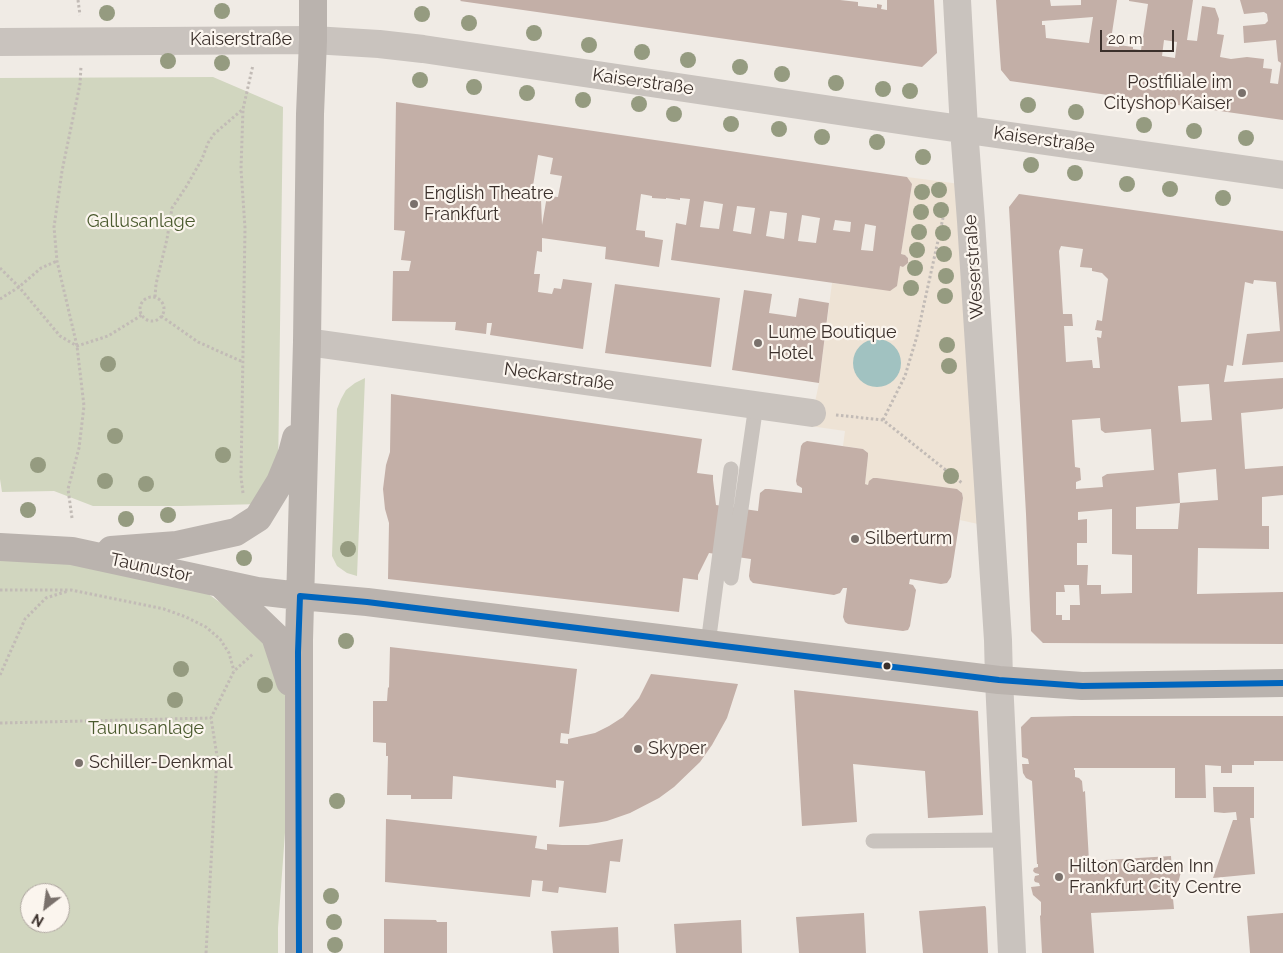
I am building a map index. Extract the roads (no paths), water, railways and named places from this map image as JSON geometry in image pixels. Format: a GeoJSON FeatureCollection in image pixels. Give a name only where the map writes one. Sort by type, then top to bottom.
{"type":"FeatureCollection","features":[{"type":"Feature","properties":{"kind":"main road"},"geometry":{"type":"LineString","coordinates":[[300,953],[298,640],[307,342],[313,0]]}},
{"type":"Feature","properties":{"kind":"main road"},"geometry":{"type":"LineString","coordinates":[[72,551],[177,545],[236,532],[258,518],[280,482],[292,453],[304,410]]}},
{"type":"Feature","properties":{"kind":"main road","name":"Taunustor"},"geometry":{"type":"LineString","coordinates":[[0,547],[72,551],[257,591],[367,602],[999,680],[1082,686],[1283,683]]}},
{"type":"Feature","properties":{"kind":"main road"},"geometry":{"type":"LineString","coordinates":[[220,583],[275,636],[299,707]]}},
{"type":"Feature","properties":{"kind":"street","name":"Weserstraße"},"geometry":{"type":"LineString","coordinates":[[958,0],[964,129],[998,640],[1012,953]]}},
{"type":"Feature","properties":{"kind":"street","name":"Kaiserstraße"},"geometry":{"type":"LineString","coordinates":[[0,42],[313,40],[380,44],[1283,175]]}},
{"type":"Feature","properties":{"kind":"street","name":"Neckarstraße"},"geometry":{"type":"LineString","coordinates":[[307,342],[812,413]]}},
{"type":"Feature","properties":{"kind":"lane"},"geometry":{"type":"LineString","coordinates":[[731,578],[756,404]]}},
{"type":"Feature","properties":{"kind":"lane"},"geometry":{"type":"LineString","coordinates":[[708,644],[731,469]]}},
{"type":"Feature","properties":{"kind":"lane"},"geometry":{"type":"LineString","coordinates":[[873,841],[1007,840]]}},
{"type":"Feature","properties":{"kind":"water"},"geometry":{"type":"Polygon","coordinates":[[[872,339],[882,339],[894,346],[901,358],[901,368],[894,380],[882,387],[872,387],[864,383],[857,376],[853,368],[853,358],[857,350],[864,343],[872,339]]]}},
{"type":"Feature","properties":{"kind":"place","name":"Postfiliale im Cityshop Kaiser"},"geometry":{"type":"Point","coordinates":[1242,93]}},
{"type":"Feature","properties":{"kind":"place","name":"English Theatre Frankfurt"},"geometry":{"type":"Point","coordinates":[414,204]}},
{"type":"Feature","properties":{"kind":"place","name":"Lume Boutique Hotel"},"geometry":{"type":"Point","coordinates":[758,343]}},
{"type":"Feature","properties":{"kind":"place","name":"Silberturm"},"geometry":{"type":"Point","coordinates":[855,539]}},
{"type":"Feature","properties":{"kind":"place","name":"Skyper"},"geometry":{"type":"Point","coordinates":[638,749]}},
{"type":"Feature","properties":{"kind":"place","name":"Schiller-Denkmal"},"geometry":{"type":"Point","coordinates":[79,763]}},
{"type":"Feature","properties":{"kind":"place","name":"Hilton Garden Inn Frankfurt City Centre"},"geometry":{"type":"Point","coordinates":[1059,877]}},
{"type":"Feature","properties":{"kind":"park label","name":"Gallusanlage"},"geometry":{"type":"Point","coordinates":[141,222]}},
{"type":"Feature","properties":{"kind":"park label","name":"Taunusanlage"},"geometry":{"type":"Point","coordinates":[146,729]}}]}
